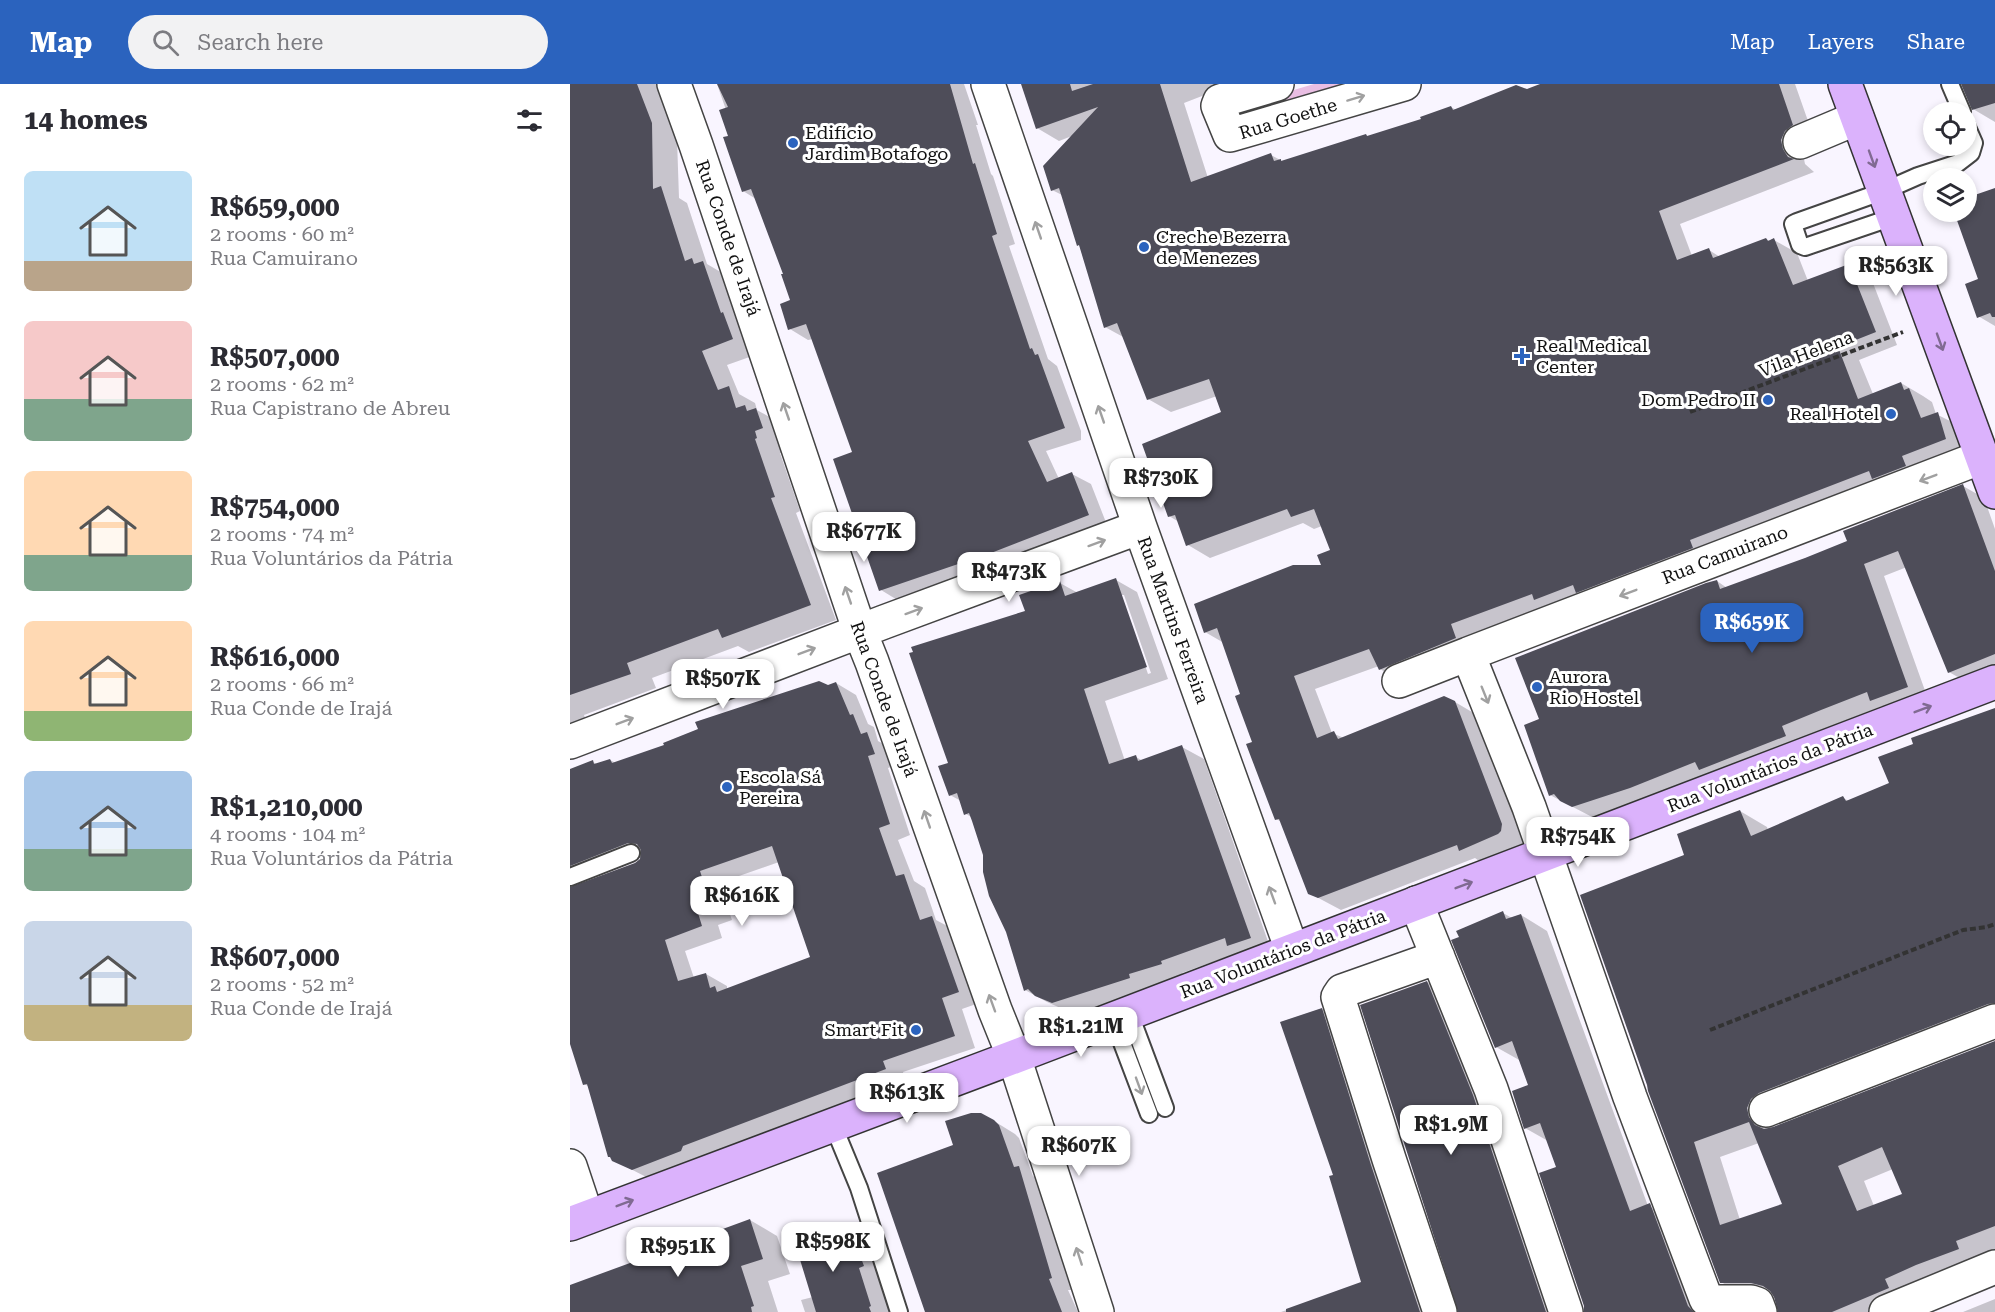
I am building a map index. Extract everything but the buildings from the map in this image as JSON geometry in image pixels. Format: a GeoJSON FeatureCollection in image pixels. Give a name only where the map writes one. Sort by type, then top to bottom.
{"type":"FeatureCollection","features":[{"type":"Feature","properties":{"kind":"main road"},"geometry":{"type":"LineString","coordinates":[[1845,84],[1995,492]]}},
{"type":"Feature","properties":{"kind":"main road","name":"Rua Voluntários da Pátria"},"geometry":{"type":"LineString","coordinates":[[579,1221],[1995,682]]}},
{"type":"Feature","properties":{"kind":"street","name":"Rua Conde de Irajá"},"geometry":{"type":"LineString","coordinates":[[674,84],[860,632],[995,1010],[1014,1057],[1097,1312]]}},
{"type":"Feature","properties":{"kind":"street","name":"Rua Martins Ferreira"},"geometry":{"type":"LineString","coordinates":[[988,84],[1140,527],[1292,950]]}},
{"type":"Feature","properties":{"kind":"street","name":"Rua Goethe"},"geometry":{"type":"LineString","coordinates":[[1277,84],[1220,101],[1218,106],[1230,135],[1404,84]]}},
{"type":"Feature","properties":{"kind":"street"},"geometry":{"type":"LineString","coordinates":[[1800,142],[1857,118]]}},
{"type":"Feature","properties":{"kind":"street","name":"Rua Camuirano"},"geometry":{"type":"LineString","coordinates":[[1399,681],[1982,457]]}},
{"type":"Feature","properties":{"kind":"street"},"geometry":{"type":"LineString","coordinates":[[570,742],[814,648],[1140,527]]}},
{"type":"Feature","properties":{"kind":"street"},"geometry":{"type":"LineString","coordinates":[[1468,654],[1547,853],[1630,1097],[1706,1299],[1712,1302],[1751,1302],[1757,1304],[1760,1312]]}},
{"type":"Feature","properties":{"kind":"street"},"geometry":{"type":"LineString","coordinates":[[1416,903],[1491,1089],[1566,1312]]}},
{"type":"Feature","properties":{"kind":"street"},"geometry":{"type":"LineString","coordinates":[[1438,957],[1342,991],[1338,997],[1440,1312]]}},
{"type":"Feature","properties":{"kind":"street"},"geometry":{"type":"LineString","coordinates":[[1766,1110],[1995,1021]]}},
{"type":"Feature","properties":{"kind":"street"},"geometry":{"type":"LineString","coordinates":[[570,1166],[579,1221]]}},
{"type":"Feature","properties":{"kind":"street"},"geometry":{"type":"LineString","coordinates":[[1396,1237],[1422,1312]]}},
{"type":"Feature","properties":{"kind":"street"},"geometry":{"type":"LineString","coordinates":[[1886,1312],[1995,1267]]}},
{"type":"Feature","properties":{"kind":"lane"},"geometry":{"type":"LineString","coordinates":[[1950,84],[1958,102]]}},
{"type":"Feature","properties":{"kind":"lane"},"geometry":{"type":"LineString","coordinates":[[1888,204],[1797,222],[1793,224],[1793,228],[1800,245],[1805,247],[1888,204],[1918,176],[1958,163],[1967,156]]}},
{"type":"Feature","properties":{"kind":"lane"},"geometry":{"type":"LineString","coordinates":[[570,877],[631,853]]}},
{"type":"Feature","properties":{"kind":"lane"},"geometry":{"type":"LineString","coordinates":[[1121,1016],[1165,1108]]}},
{"type":"Feature","properties":{"kind":"lane"},"geometry":{"type":"LineString","coordinates":[[1121,1016],[1149,1114]]}},
{"type":"Feature","properties":{"kind":"lane"},"geometry":{"type":"LineString","coordinates":[[833,1125],[859,1188],[899,1312]]}},
{"type":"Feature","properties":{"kind":"path","name":"Vila Helena"},"geometry":{"type":"LineString","coordinates":[[1689,412],[1932,322]]}},
{"type":"Feature","properties":{"kind":"path"},"geometry":{"type":"LineString","coordinates":[[1710,1030],[1963,930],[1995,924]]}},
{"type":"Feature","properties":{"kind":"shaded area"},"geometry":{"type":"Polygon","coordinates":[[[1314,84],[1369,84],[1244,121],[1253,102],[1314,84]]]}},
{"type":"Feature","properties":{"kind":"place","name":"Edifício Jardim Botafogo"},"geometry":{"type":"Point","coordinates":[793,143]}},
{"type":"Feature","properties":{"kind":"place","name":"Creche Bezerra de Menezes"},"geometry":{"type":"Point","coordinates":[1144,247]}},
{"type":"Feature","properties":{"kind":"place","name":"Real Medical Center"},"geometry":{"type":"Point","coordinates":[1522,356]}},
{"type":"Feature","properties":{"kind":"place","name":"Dom Pedro II"},"geometry":{"type":"Point","coordinates":[1768,400]}},
{"type":"Feature","properties":{"kind":"place","name":"Real Hotel"},"geometry":{"type":"Point","coordinates":[1891,414]}},
{"type":"Feature","properties":{"kind":"place","name":"Aurora Rio Hostel"},"geometry":{"type":"Point","coordinates":[1537,687]}},
{"type":"Feature","properties":{"kind":"place","name":"Escola Sá Pereira"},"geometry":{"type":"Point","coordinates":[727,787]}},
{"type":"Feature","properties":{"kind":"place","name":"Smart Fit"},"geometry":{"type":"Point","coordinates":[916,1030]}}]}
